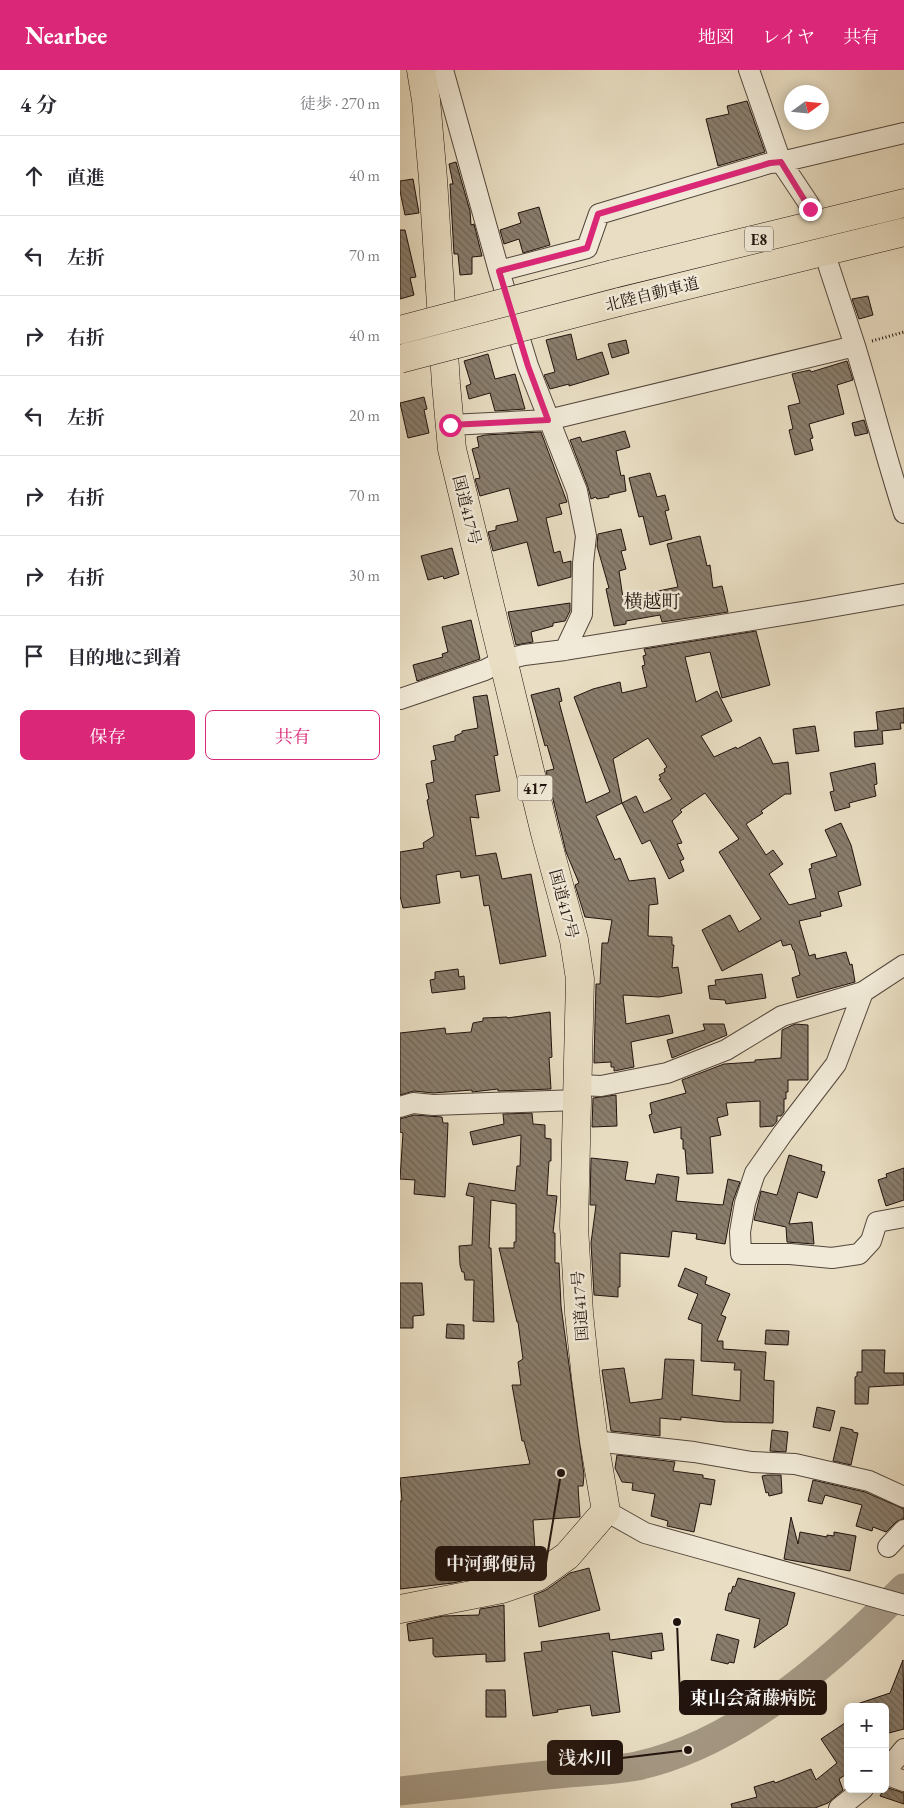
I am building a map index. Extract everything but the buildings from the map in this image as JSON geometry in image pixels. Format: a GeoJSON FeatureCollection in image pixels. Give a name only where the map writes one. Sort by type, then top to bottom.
{"type":"FeatureCollection","features":[{"type":"Feature","properties":{"kind":"highway","name":"国道417号"},"geometry":{"type":"LineString","coordinates":[[421,70],[426,100],[433,179],[452,449],[545,833],[574,940],[580,979],[574,1226],[579,1313],[594,1441],[606,1511]]}},
{"type":"Feature","properties":{"kind":"highway","name":"北陸自動車道"},"geometry":{"type":"LineString","coordinates":[[400,330],[614,274],[904,203]]}},
{"type":"Feature","properties":{"kind":"highway","name":"北陸自動車道"},"geometry":{"type":"LineString","coordinates":[[400,359],[656,292],[904,232]]}},
{"type":"Feature","properties":{"kind":"highway"},"geometry":{"type":"LineString","coordinates":[[656,292],[769,271],[904,241]]}},
{"type":"Feature","properties":{"kind":"highway"},"geometry":{"type":"LineString","coordinates":[[400,1609],[502,1589],[537,1577],[567,1556],[606,1511]]}},
{"type":"Feature","properties":{"kind":"street"},"geometry":{"type":"LineString","coordinates":[[443,70],[468,154],[499,271],[528,366],[577,491],[586,536],[583,563],[582,614],[565,650]]}},
{"type":"Feature","properties":{"kind":"street"},"geometry":{"type":"LineString","coordinates":[[749,70],[781,162],[810,209]]}},
{"type":"Feature","properties":{"kind":"street"},"geometry":{"type":"LineString","coordinates":[[499,271],[587,248],[598,214],[770,163],[904,133]]}},
{"type":"Feature","properties":{"kind":"street"},"geometry":{"type":"LineString","coordinates":[[829,267],[869,392],[886,459],[904,513]]}},
{"type":"Feature","properties":{"kind":"street"},"geometry":{"type":"LineString","coordinates":[[450,425],[548,420],[854,346]]}},
{"type":"Feature","properties":{"kind":"street"},"geometry":{"type":"LineString","coordinates":[[400,699],[484,670],[504,660],[524,655],[808,611],[904,594]]}},
{"type":"Feature","properties":{"kind":"street"},"geometry":{"type":"LineString","coordinates":[[400,1107],[413,1103],[433,1105],[578,1093],[601,1086],[667,1074],[726,1050],[782,1016],[863,992],[904,965]]}},
{"type":"Feature","properties":{"kind":"street"},"geometry":{"type":"LineString","coordinates":[[863,992],[836,1064],[783,1132],[755,1172],[745,1204],[740,1232],[741,1254],[790,1254],[832,1258],[859,1254],[871,1241],[877,1222],[904,1218]]}},
{"type":"Feature","properties":{"kind":"street"},"geometry":{"type":"LineString","coordinates":[[594,1441],[694,1452],[752,1462],[795,1464],[869,1482],[904,1497]]}},
{"type":"Feature","properties":{"kind":"street"},"geometry":{"type":"LineString","coordinates":[[606,1511],[645,1533],[904,1605]]}},
{"type":"Feature","properties":{"kind":"street"},"geometry":{"type":"LineString","coordinates":[[888,1547],[904,1530]]}},
{"type":"Feature","properties":{"kind":"street"},"geometry":{"type":"LineString","coordinates":[[889,1768],[904,1749]]}},
{"type":"Feature","properties":{"kind":"street"},"geometry":{"type":"LineString","coordinates":[[889,1775],[904,1781]]}},
{"type":"Feature","properties":{"kind":"street"},"geometry":{"type":"LineString","coordinates":[[839,1808],[858,1793]]}},
{"type":"Feature","properties":{"kind":"path"},"geometry":{"type":"LineString","coordinates":[[854,346],[904,332]]}},
{"type":"Feature","properties":{"kind":"waterway"},"geometry":{"type":"LineString","coordinates":[[400,1791],[627,1768],[675,1755],[711,1739],[747,1719],[782,1696],[847,1643],[904,1588]]}},
{"type":"Feature","properties":{"kind":"place","name":"中河郵便局"},"geometry":{"type":"Point","coordinates":[561,1473]}},
{"type":"Feature","properties":{"kind":"place","name":"東山会斎藤病院"},"geometry":{"type":"Point","coordinates":[677,1622]}},
{"type":"Feature","properties":{"kind":"place","name":"浅水川"},"geometry":{"type":"Point","coordinates":[688,1750]}},
{"type":"Feature","properties":{"kind":"district","name":"横越町"},"geometry":{"type":"Point","coordinates":[652,601]}},
{"type":"Feature","properties":{"kind":"route"},"geometry":{"type":"LineString","coordinates":[[450,425],[548,420],[528,366],[499,271],[587,248],[598,214],[770,163],[781,162],[809,204],[810,209]]}}]}
